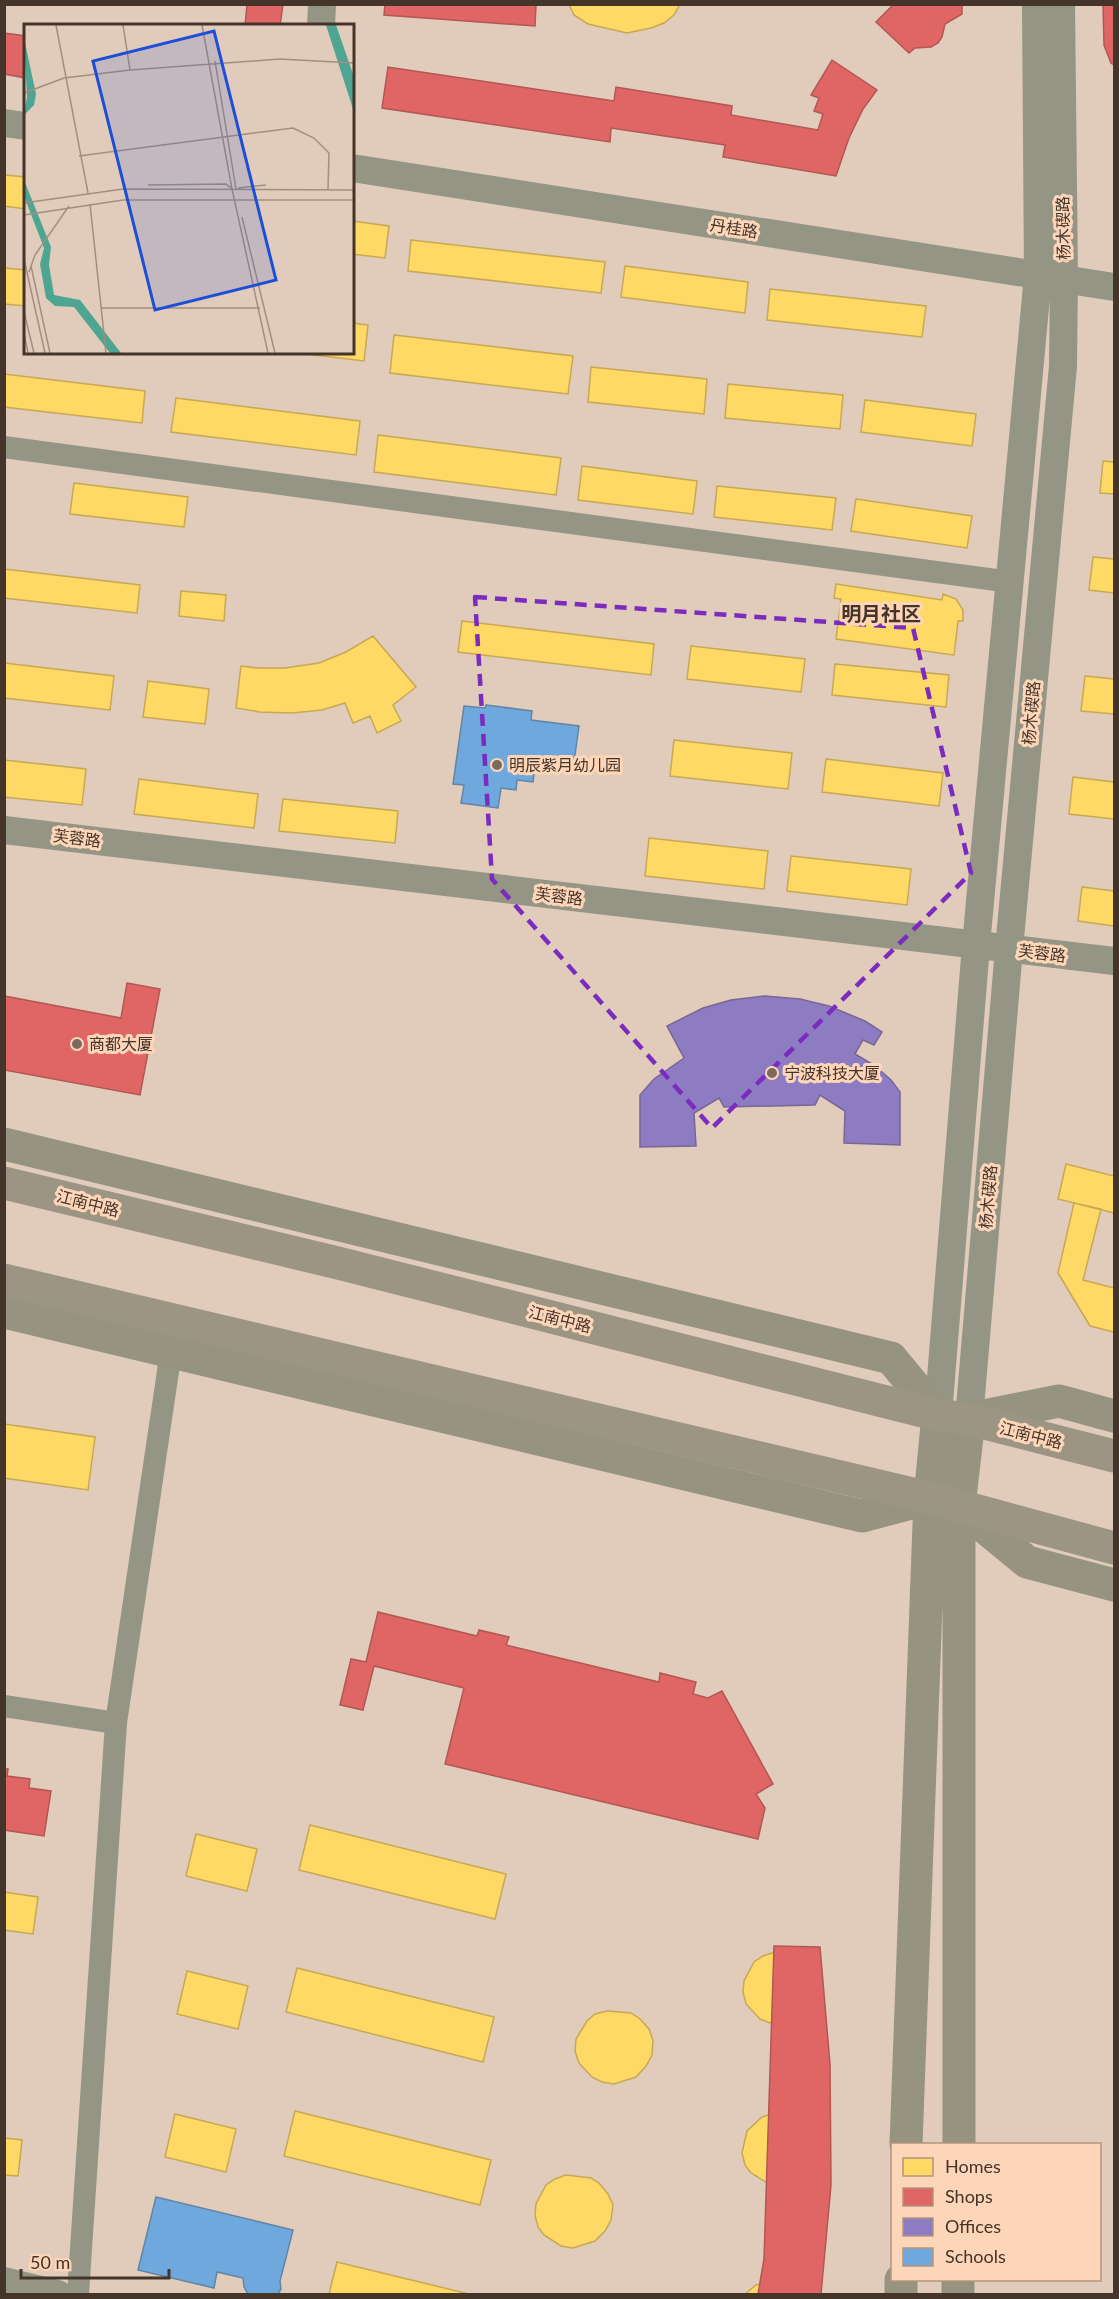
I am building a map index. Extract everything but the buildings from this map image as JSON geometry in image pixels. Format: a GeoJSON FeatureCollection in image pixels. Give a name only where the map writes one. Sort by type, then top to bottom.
{"type":"FeatureCollection","features":[{"type":"Feature","properties":{"kind":"main road"},"geometry":{"type":"LineString","coordinates":[[4,1144],[891,1358],[953,1417]]}},
{"type":"Feature","properties":{"kind":"main road","name":"江南中路"},"geometry":{"type":"LineString","coordinates":[[4,1183],[1114,1456]]}},
{"type":"Feature","properties":{"kind":"main road"},"geometry":{"type":"LineString","coordinates":[[4,1280],[945,1502],[1114,1548]]}},
{"type":"Feature","properties":{"kind":"main road"},"geometry":{"type":"LineString","coordinates":[[4,1311],[862,1516],[945,1502],[1027,1562],[1114,1585]]}},
{"type":"Feature","properties":{"kind":"main road"},"geometry":{"type":"LineString","coordinates":[[953,1417],[1059,1401],[1114,1416]]}},
{"type":"Feature","properties":{"kind":"main road"},"geometry":{"type":"LineString","coordinates":[[906,2143],[945,1502],[953,1417]]}},
{"type":"Feature","properties":{"kind":"main road"},"geometry":{"type":"LineString","coordinates":[[945,1502],[959,2143]]}},
{"type":"Feature","properties":{"kind":"street"},"geometry":{"type":"LineString","coordinates":[[321,24],[322,4]]}},
{"type":"Feature","properties":{"kind":"street","name":"杨木碶路"},"geometry":{"type":"LineString","coordinates":[[953,1417],[1009,949],[1063,366],[1051,277],[1036,4]]}},
{"type":"Feature","properties":{"kind":"street","name":"杨木碶路"},"geometry":{"type":"LineString","coordinates":[[953,1417],[976,945],[1011,582],[1051,277],[1061,4]]}},
{"type":"Feature","properties":{"kind":"street"},"geometry":{"type":"LineString","coordinates":[[4,123],[24,126]]}},
{"type":"Feature","properties":{"kind":"street","name":"丹桂路"},"geometry":{"type":"LineString","coordinates":[[354,168],[1114,287]]}},
{"type":"Feature","properties":{"kind":"street"},"geometry":{"type":"LineString","coordinates":[[4,447],[1011,582]]}},
{"type":"Feature","properties":{"kind":"street","name":"芙蓉路"},"geometry":{"type":"LineString","coordinates":[[4,830],[1114,961]]}},
{"type":"Feature","properties":{"kind":"street"},"geometry":{"type":"LineString","coordinates":[[78,2295],[116,1723],[171,1351]]}},
{"type":"Feature","properties":{"kind":"street"},"geometry":{"type":"LineString","coordinates":[[4,1706],[116,1723]]}},
{"type":"Feature","properties":{"kind":"street"},"geometry":{"type":"LineString","coordinates":[[4,2281],[58,2295]]}},
{"type":"Feature","properties":{"kind":"highlighted area"},"geometry":{"type":"Polygon","coordinates":[[[475,597],[913,628],[971,873],[712,1128],[492,879],[475,597]]]}},
{"type":"Feature","properties":{"kind":"place","name":"明辰紫月幼儿园"},"geometry":{"type":"Point","coordinates":[497,765]}},
{"type":"Feature","properties":{"kind":"place","name":"商都大厦"},"geometry":{"type":"Point","coordinates":[77,1044]}},
{"type":"Feature","properties":{"kind":"place","name":"宁波科技大厦"},"geometry":{"type":"Point","coordinates":[772,1073]}},
{"type":"Feature","properties":{"kind":"district","name":"明月社区"},"geometry":{"type":"Point","coordinates":[881,614]}}]}
